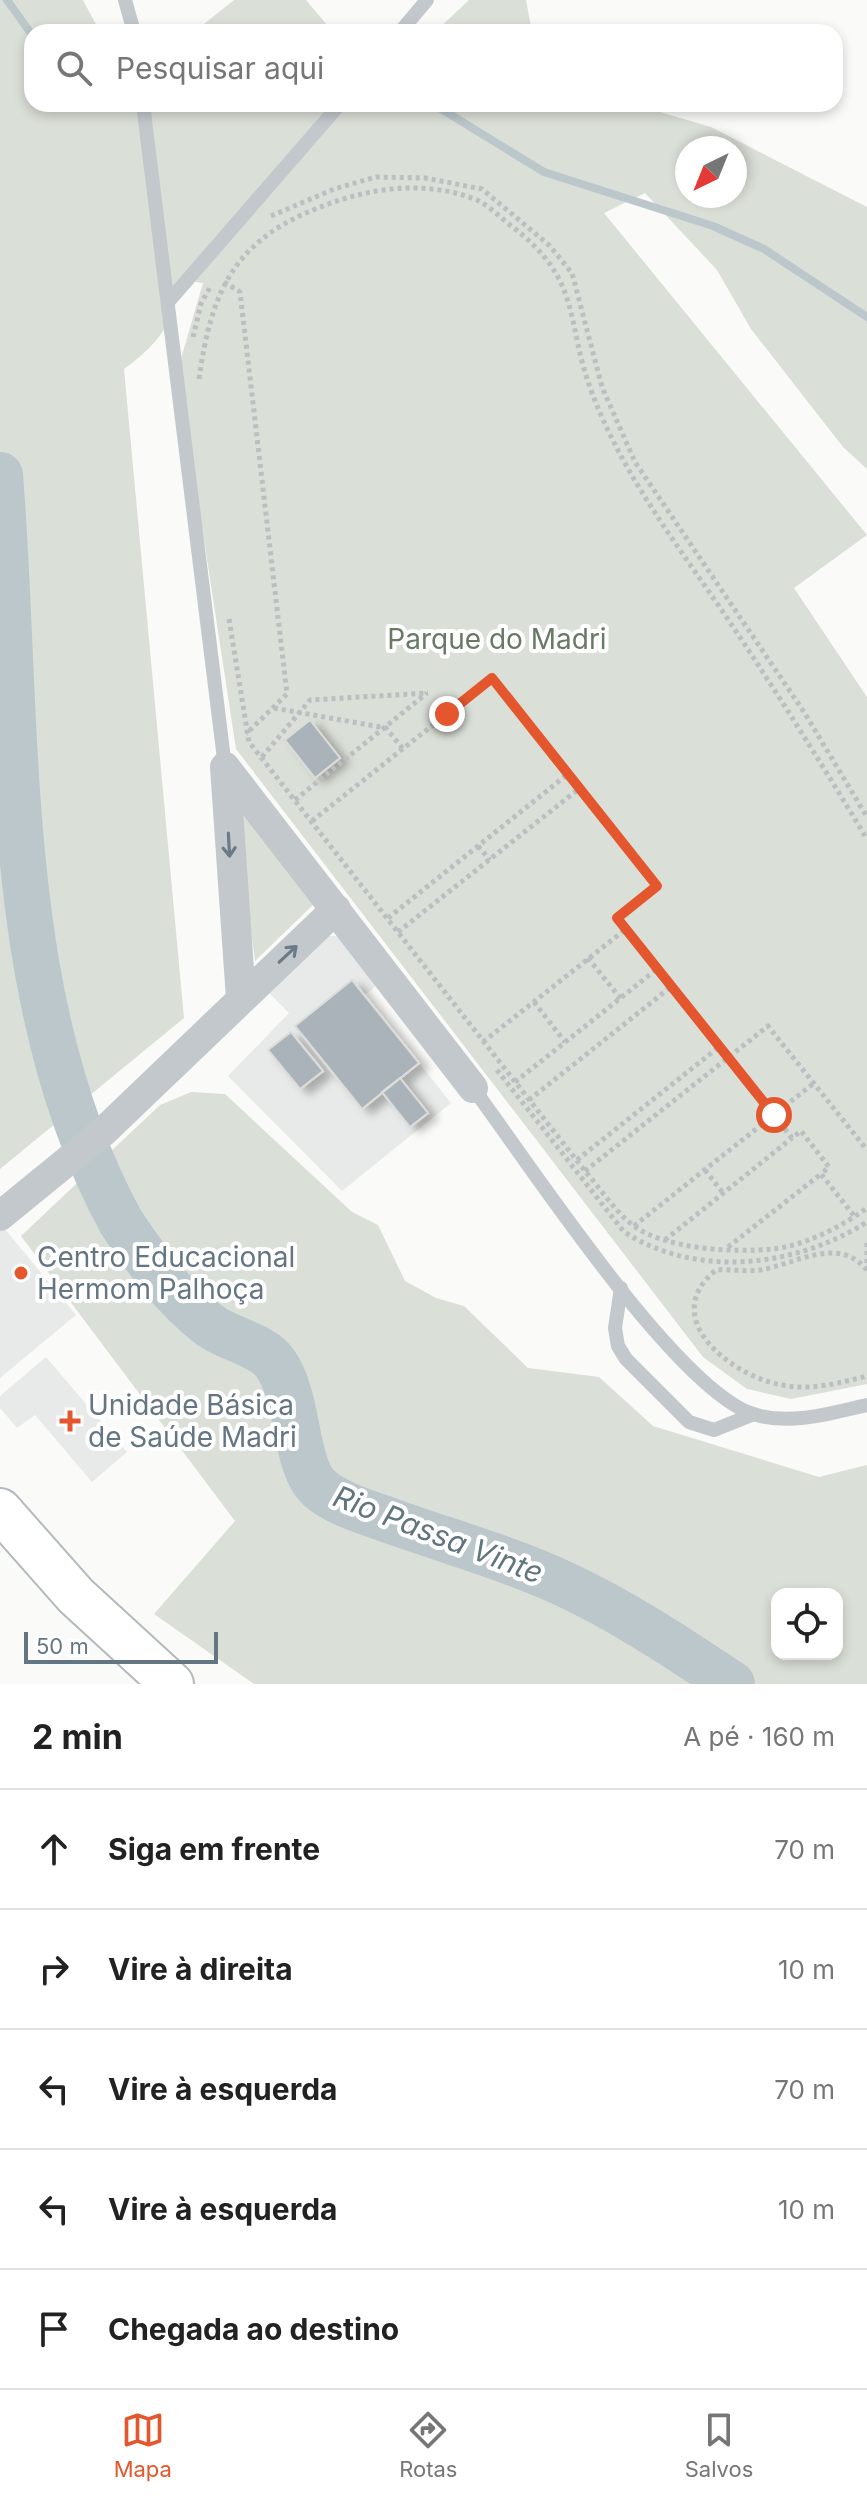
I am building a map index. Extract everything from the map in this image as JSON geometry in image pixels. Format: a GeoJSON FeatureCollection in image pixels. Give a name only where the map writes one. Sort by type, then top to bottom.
{"type":"FeatureCollection","features":[{"type":"Feature","properties":{"kind":"main road"},"geometry":{"type":"LineString","coordinates":[[0,1510],[76,1596],[172,1684]]}},
{"type":"Feature","properties":{"kind":"street"},"geometry":{"type":"LineString","coordinates":[[225,767],[473,1088]]}},
{"type":"Feature","properties":{"kind":"street"},"geometry":{"type":"LineString","coordinates":[[225,767],[241,999]]}},
{"type":"Feature","properties":{"kind":"street"},"geometry":{"type":"LineString","coordinates":[[0,1216],[103,1132],[336,909]]}},
{"type":"Feature","properties":{"kind":"lane"},"geometry":{"type":"LineString","coordinates":[[125,0],[132,24]]}},
{"type":"Feature","properties":{"kind":"lane"},"geometry":{"type":"LineString","coordinates":[[407,24],[427,0]]}},
{"type":"Feature","properties":{"kind":"lane"},"geometry":{"type":"LineString","coordinates":[[144,112],[213,690],[225,767]]}},
{"type":"Feature","properties":{"kind":"lane"},"geometry":{"type":"LineString","coordinates":[[169,301],[333,112]]}},
{"type":"Feature","properties":{"kind":"lane"},"geometry":{"type":"LineString","coordinates":[[473,1088],[621,1288],[699,1380],[723,1399],[754,1414],[791,1420],[867,1405]]}},
{"type":"Feature","properties":{"kind":"lane"},"geometry":{"type":"LineString","coordinates":[[621,1288],[615,1328],[618,1346],[626,1359],[689,1422],[714,1430],[754,1414]]}},
{"type":"Feature","properties":{"kind":"path"},"geometry":{"type":"LineString","coordinates":[[270,217],[334,189],[376,177],[425,178],[482,189],[549,245],[572,273],[602,387],[635,462],[804,712],[867,817]]}},
{"type":"Feature","properties":{"kind":"path"},"geometry":{"type":"LineString","coordinates":[[197,388],[212,308],[224,282],[264,234],[289,219],[378,189],[424,189],[478,200],[516,229],[562,278],[591,391],[625,468],[795,718],[867,839]]}},
{"type":"Feature","properties":{"kind":"path"},"geometry":{"type":"LineString","coordinates":[[191,350],[201,304],[216,276]]}},
{"type":"Feature","properties":{"kind":"path"},"geometry":{"type":"LineString","coordinates":[[224,282],[240,292],[287,694],[246,734]]}},
{"type":"Feature","properties":{"kind":"path"},"geometry":{"type":"LineString","coordinates":[[228,606],[246,734],[483,1042],[585,1171],[634,1226],[664,1240],[697,1248],[773,1249],[819,1235],[867,1208]]}},
{"type":"Feature","properties":{"kind":"path"},"geometry":{"type":"LineString","coordinates":[[312,821],[492,678],[657,886],[617,918],[792,1138]]}},
{"type":"Feature","properties":{"kind":"path"},"geometry":{"type":"LineString","coordinates":[[262,757],[310,700],[428,693],[295,800]]}},
{"type":"Feature","properties":{"kind":"path"},"geometry":{"type":"LineString","coordinates":[[273,708],[386,728],[403,749]]}},
{"type":"Feature","properties":{"kind":"path"},"geometry":{"type":"LineString","coordinates":[[238,738],[624,1232],[640,1242],[693,1259],[759,1263],[837,1241],[867,1222]]}},
{"type":"Feature","properties":{"kind":"path"},"geometry":{"type":"LineString","coordinates":[[387,918],[568,774]]}},
{"type":"Feature","properties":{"kind":"path"},"geometry":{"type":"LineString","coordinates":[[398,932],[580,788]]}},
{"type":"Feature","properties":{"kind":"path"},"geometry":{"type":"LineString","coordinates":[[478,846],[490,860]]}},
{"type":"Feature","properties":{"kind":"path"},"geometry":{"type":"LineString","coordinates":[[483,1042],[626,929]]}},
{"type":"Feature","properties":{"kind":"path"},"geometry":{"type":"LineString","coordinates":[[588,958],[621,999]]}},
{"type":"Feature","properties":{"kind":"path"},"geometry":{"type":"LineString","coordinates":[[515,1082],[657,969]]}},
{"type":"Feature","properties":{"kind":"path"},"geometry":{"type":"LineString","coordinates":[[529,1100],[672,986]]}},
{"type":"Feature","properties":{"kind":"path"},"geometry":{"type":"LineString","coordinates":[[534,1002],[565,1042]]}},
{"type":"Feature","properties":{"kind":"path"},"geometry":{"type":"LineString","coordinates":[[585,1171],[768,1026],[867,1150]]}},
{"type":"Feature","properties":{"kind":"path"},"geometry":{"type":"LineString","coordinates":[[577,1160],[719,1047]]}},
{"type":"Feature","properties":{"kind":"path"},"geometry":{"type":"LineString","coordinates":[[634,1226],[814,1083]]}},
{"type":"Feature","properties":{"kind":"path"},"geometry":{"type":"LineString","coordinates":[[652,1100],[661,1111]]}},
{"type":"Feature","properties":{"kind":"path"},"geometry":{"type":"LineString","coordinates":[[664,1240],[801,1131],[829,1167],[727,1248]]}},
{"type":"Feature","properties":{"kind":"path"},"geometry":{"type":"LineString","coordinates":[[705,1170],[723,1193]]}},
{"type":"Feature","properties":{"kind":"path"},"geometry":{"type":"LineString","coordinates":[[821,1174],[855,1217]]}},
{"type":"Feature","properties":{"kind":"path"},"geometry":{"type":"LineString","coordinates":[[867,1243],[867,1264]]}},
{"type":"Feature","properties":{"kind":"path"},"geometry":{"type":"LineString","coordinates":[[867,1270],[857,1259],[835,1252],[758,1271],[716,1270],[702,1281],[692,1300],[697,1329],[703,1337],[733,1364],[757,1378],[784,1386],[822,1387],[867,1376]]}},
{"type":"Feature","properties":{"kind":"shaded area"},"geometry":{"type":"Polygon","coordinates":[[[327,936],[340,936],[382,981],[365,995],[451,1103],[342,1191],[228,1076],[289,1013],[267,991],[327,936]]]}},
{"type":"Feature","properties":{"kind":"shaded area","name":"Centro Educacional Hermom Palhoça"},"geometry":{"type":"Polygon","coordinates":[[[4,1228],[76,1315],[0,1378],[0,1231],[4,1228]]]}},
{"type":"Feature","properties":{"kind":"shaded area","name":"Unidade Básica de Saúde Madri"},"geometry":{"type":"Polygon","coordinates":[[[46,1357],[127,1452],[92,1482],[35,1415],[17,1428],[0,1408],[0,1396],[46,1357]]]}},
{"type":"Feature","properties":{"kind":"green space","name":"Parque do Madri"},"geometry":{"type":"Polygon","coordinates":[[[0,0],[83,0],[96,24],[24,24],[24,112],[660,112],[711,127],[729,136],[675,136],[675,208],[747,208],[747,145],[867,207],[867,469],[843,447],[751,329],[717,270],[645,193],[604,213],[867,535],[794,588],[867,697],[867,1384],[791,1399],[747,1389],[703,1357],[236,749],[178,369],[203,283],[189,281],[184,286],[160,335],[124,369],[184,1018],[0,1169],[0,0]]]}},
{"type":"Feature","properties":{"kind":"green space"},"geometry":{"type":"Polygon","coordinates":[[[234,0],[306,0],[326,24],[204,24],[234,0]]]}},
{"type":"Feature","properties":{"kind":"green space"},"geometry":{"type":"Polygon","coordinates":[[[469,0],[526,0],[530,24],[444,24],[469,0]]]}},
{"type":"Feature","properties":{"kind":"green space"},"geometry":{"type":"Polygon","coordinates":[[[245,808],[318,900],[255,961],[237,827],[245,808]]]}},
{"type":"Feature","properties":{"kind":"green space"},"geometry":{"type":"Polygon","coordinates":[[[191,1092],[225,1094],[352,1212],[378,1225],[405,1281],[436,1298],[464,1306],[528,1368],[599,1377],[653,1426],[819,1477],[867,1465],[867,1684],[254,1684],[154,1614],[235,1521],[21,1236],[160,1105],[191,1092]]]}},
{"type":"Feature","properties":{"kind":"building"},"geometry":{"type":"Polygon","coordinates":[[[310,720],[340,758],[315,778],[285,740],[310,720]]]}},
{"type":"Feature","properties":{"kind":"building"},"geometry":{"type":"Polygon","coordinates":[[[352,980],[419,1063],[362,1109],[295,1026],[352,980]]]}},
{"type":"Feature","properties":{"kind":"building"},"geometry":{"type":"Polygon","coordinates":[[[291,1032],[323,1071],[300,1089],[268,1050],[291,1032]]]}},
{"type":"Feature","properties":{"kind":"building"},"geometry":{"type":"Polygon","coordinates":[[[400,1078],[428,1113],[410,1127],[382,1092],[400,1078]]]}},
{"type":"Feature","properties":{"kind":"waterway"},"geometry":{"type":"LineString","coordinates":[[7,0],[24,24]]}},
{"type":"Feature","properties":{"kind":"waterway"},"geometry":{"type":"LineString","coordinates":[[446,112],[544,172],[713,226],[764,249],[867,317]]}},
{"type":"Feature","properties":{"kind":"waterway","name":"Rio Passa Vinte"},"geometry":{"type":"LineString","coordinates":[[0,475],[15,763],[35,954],[54,1047],[82,1137],[121,1222],[160,1276],[195,1313],[216,1329],[262,1351],[275,1363],[289,1394],[305,1464],[311,1477],[326,1494],[363,1511],[562,1583],[627,1617],[732,1684]]}},
{"type":"Feature","properties":{"kind":"place","name":"Centro Educacional Hermom Palhoça"},"geometry":{"type":"Point","coordinates":[21,1273]}},
{"type":"Feature","properties":{"kind":"place","name":"Unidade Básica de Saúde Madri"},"geometry":{"type":"Point","coordinates":[70,1421]}},
{"type":"Feature","properties":{"kind":"route"},"geometry":{"type":"LineString","coordinates":[[447,714],[492,678],[657,886],[617,918],[774,1115]]}}]}
